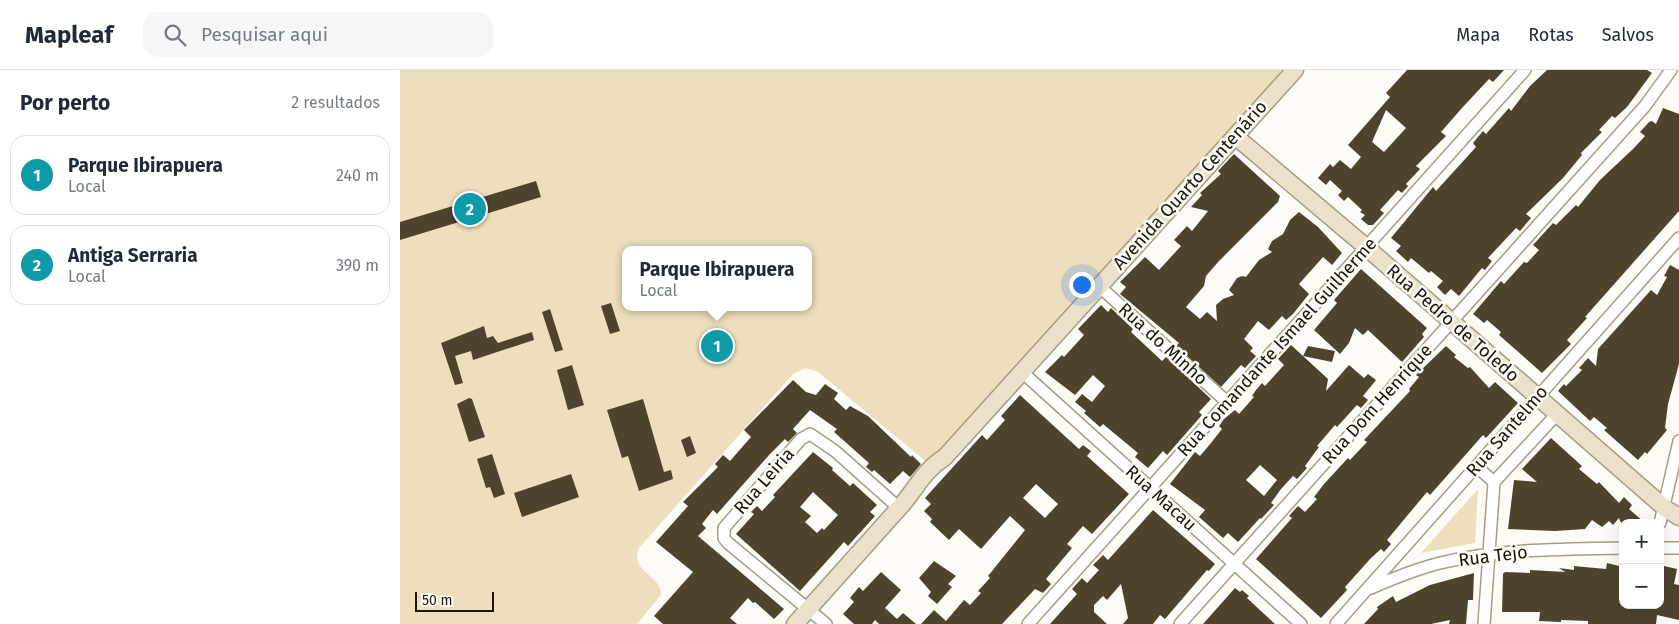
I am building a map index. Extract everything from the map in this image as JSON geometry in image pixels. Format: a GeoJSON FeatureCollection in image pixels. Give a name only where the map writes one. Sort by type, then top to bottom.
{"type":"FeatureCollection","features":[{"type":"Feature","properties":{"kind":"street","name":"Avenida Quarto Centenário"},"geometry":{"type":"LineString","coordinates":[[795,624],[902,505],[920,479],[934,464],[945,457],[1295,70]]}},
{"type":"Feature","properties":{"kind":"street","name":"Rua Comandante Ismael Guilherme"},"geometry":{"type":"LineString","coordinates":[[1028,624],[1525,70]]}},
{"type":"Feature","properties":{"kind":"street","name":"Rua Dom Henrique"},"geometry":{"type":"LineString","coordinates":[[1180,624],[1645,106],[1671,70]]}},
{"type":"Feature","properties":{"kind":"street","name":"Rua Pedro de Toledo"},"geometry":{"type":"LineString","coordinates":[[1235,136],[1366,247],[1670,516]]}},
{"type":"Feature","properties":{"kind":"street","name":"Rua Santelmo"},"geometry":{"type":"LineString","coordinates":[[1336,624],[1679,238]]}},
{"type":"Feature","properties":{"kind":"street","name":"Rua do Minho"},"geometry":{"type":"LineString","coordinates":[[1099,286],[1227,402]]}},
{"type":"Feature","properties":{"kind":"street","name":"Rua Macau"},"geometry":{"type":"LineString","coordinates":[[1021,372],[1300,624]]}},
{"type":"Feature","properties":{"kind":"street"},"geometry":{"type":"LineString","coordinates":[[1484,624],[1494,482],[1556,415]]}},
{"type":"Feature","properties":{"kind":"street","name":"Rua Leiria"},"geometry":{"type":"LineString","coordinates":[[808,609],[728,542],[723,534],[724,528],[801,438],[805,435],[815,436],[902,505]]}},
{"type":"Feature","properties":{"kind":"street"},"geometry":{"type":"LineString","coordinates":[[1670,516],[1679,441]]}},
{"type":"Feature","properties":{"kind":"street"},"geometry":{"type":"LineString","coordinates":[[1476,466],[1494,482]]}},
{"type":"Feature","properties":{"kind":"street","name":"Rua Tejo"},"geometry":{"type":"LineString","coordinates":[[1368,590],[1405,574],[1440,563],[1489,555],[1561,549],[1619,548]]}},
{"type":"Feature","properties":{"kind":"street"},"geometry":{"type":"LineString","coordinates":[[1664,548],[1679,548]]}},
{"type":"Feature","properties":{"kind":"street"},"geometry":{"type":"LineString","coordinates":[[808,609],[826,624]]}},
{"type":"Feature","properties":{"kind":"shaded area"},"geometry":{"type":"Polygon","coordinates":[[[400,70],[1285,70],[929,464],[818,372],[806,368],[793,374],[639,548],[638,563],[657,583],[661,595],[637,624],[400,624],[400,70]]]}},
{"type":"Feature","properties":{"kind":"shaded area"},"geometry":{"type":"Polygon","coordinates":[[[1478,489],[1475,543],[1421,553],[1478,489]]]}},
{"type":"Feature","properties":{"kind":"building"},"geometry":{"type":"Polygon","coordinates":[[[1407,70],[1504,70],[1493,82],[1489,79],[1462,108],[1441,132],[1446,136],[1416,166],[1420,169],[1406,184],[1408,186],[1402,193],[1398,190],[1380,210],[1384,213],[1373,225],[1368,225],[1361,219],[1365,215],[1360,212],[1362,210],[1348,197],[1344,201],[1338,195],[1342,191],[1330,180],[1326,185],[1318,178],[1330,164],[1333,167],[1340,160],[1351,169],[1361,157],[1348,145],[1390,97],[1386,93],[1407,70]],[[1386,110],[1372,142],[1384,152],[1406,128],[1386,110]]]}},
{"type":"Feature","properties":{"kind":"building"},"geometry":{"type":"Polygon","coordinates":[[[1547,70],[1647,70],[1652,73],[1627,107],[1615,118],[1612,116],[1599,130],[1602,132],[1581,153],[1582,155],[1563,178],[1526,214],[1531,218],[1520,231],[1516,228],[1488,258],[1492,261],[1485,270],[1482,268],[1459,296],[1451,289],[1445,295],[1437,287],[1443,281],[1431,271],[1429,273],[1411,258],[1408,262],[1396,251],[1401,246],[1391,238],[1433,187],[1436,191],[1476,147],[1473,143],[1483,131],[1486,134],[1509,108],[1511,111],[1530,86],[1547,70]]]}},
{"type":"Feature","properties":{"kind":"building"},"geometry":{"type":"Polygon","coordinates":[[[1663,108],[1679,114],[1679,211],[1585,317],[1587,318],[1567,340],[1571,344],[1542,373],[1499,335],[1501,332],[1487,320],[1484,323],[1473,314],[1501,281],[1504,284],[1524,262],[1527,263],[1539,250],[1533,245],[1553,223],[1556,225],[1576,205],[1578,207],[1600,180],[1645,136],[1640,132],[1649,122],[1652,121],[1656,124],[1663,108]]]}},
{"type":"Feature","properties":{"kind":"building"},"geometry":{"type":"Polygon","coordinates":[[[1234,154],[1280,196],[1278,202],[1206,276],[1204,286],[1186,307],[1200,319],[1207,312],[1217,321],[1216,305],[1223,299],[1234,295],[1229,290],[1237,278],[1246,277],[1259,260],[1272,252],[1268,249],[1272,241],[1283,234],[1290,220],[1299,212],[1318,227],[1342,253],[1332,265],[1323,257],[1299,284],[1309,294],[1286,320],[1282,316],[1269,330],[1258,321],[1244,339],[1253,348],[1250,351],[1256,356],[1245,368],[1241,365],[1221,387],[1176,346],[1179,343],[1120,294],[1126,287],[1120,282],[1145,257],[1159,270],[1181,246],[1174,240],[1187,226],[1192,231],[1208,211],[1191,207],[1202,195],[1200,193],[1221,174],[1218,171],[1234,154]]]}},
{"type":"Feature","properties":{"kind":"building"},"geometry":{"type":"Polygon","coordinates":[[[536,181],[541,197],[400,240],[400,222],[536,181]]]}},
{"type":"Feature","properties":{"kind":"building"},"geometry":{"type":"Polygon","coordinates":[[[1670,265],[1679,270],[1679,364],[1668,404],[1665,428],[1667,430],[1647,454],[1645,452],[1638,460],[1604,430],[1607,428],[1594,417],[1590,421],[1558,391],[1564,384],[1566,386],[1582,370],[1579,368],[1588,358],[1596,366],[1598,349],[1651,290],[1657,295],[1667,277],[1664,276],[1670,265]]]}},
{"type":"Feature","properties":{"kind":"building"},"geometry":{"type":"Polygon","coordinates":[[[1361,269],[1427,328],[1422,334],[1424,337],[1402,362],[1368,330],[1363,335],[1355,328],[1349,343],[1340,354],[1314,330],[1337,303],[1334,300],[1361,269]]]}},
{"type":"Feature","properties":{"kind":"building"},"geometry":{"type":"Polygon","coordinates":[[[611,303],[620,331],[610,334],[601,306],[611,303]]]}},
{"type":"Feature","properties":{"kind":"building"},"geometry":{"type":"Polygon","coordinates":[[[1101,305],[1108,312],[1111,308],[1133,329],[1131,332],[1162,361],[1166,357],[1211,399],[1199,412],[1202,415],[1167,455],[1163,451],[1148,468],[1135,457],[1138,453],[1103,424],[1100,427],[1075,402],[1082,394],[1092,402],[1105,386],[1093,375],[1075,395],[1045,372],[1062,355],[1064,357],[1084,335],[1078,329],[1101,305]]]}},
{"type":"Feature","properties":{"kind":"building"},"geometry":{"type":"Polygon","coordinates":[[[550,309],[563,350],[555,352],[542,312],[550,309]]]}},
{"type":"Feature","properties":{"kind":"building"},"geometry":{"type":"Polygon","coordinates":[[[484,326],[487,338],[493,336],[498,343],[532,332],[534,340],[473,360],[471,351],[455,356],[463,383],[455,385],[441,343],[484,326]]]}},
{"type":"Feature","properties":{"kind":"building"},"geometry":{"type":"Polygon","coordinates":[[[1291,345],[1328,379],[1326,391],[1349,365],[1364,378],[1368,374],[1376,380],[1363,396],[1368,400],[1361,408],[1357,405],[1337,427],[1335,425],[1317,446],[1319,447],[1305,466],[1307,468],[1297,479],[1293,476],[1271,503],[1274,505],[1238,542],[1228,533],[1223,538],[1199,517],[1205,510],[1170,484],[1195,452],[1200,456],[1211,443],[1222,429],[1219,426],[1224,419],[1235,410],[1239,414],[1254,397],[1252,396],[1262,383],[1265,386],[1284,365],[1278,359],[1291,345]],[[1260,465],[1246,480],[1264,496],[1277,480],[1260,465]]]}},
{"type":"Feature","properties":{"kind":"building"},"geometry":{"type":"Polygon","coordinates":[[[1308,346],[1335,351],[1332,362],[1303,356],[1308,346]]]}},
{"type":"Feature","properties":{"kind":"building"},"geometry":{"type":"Polygon","coordinates":[[[1446,346],[1456,355],[1454,357],[1468,368],[1470,367],[1489,388],[1495,382],[1518,403],[1486,438],[1483,435],[1430,495],[1427,492],[1387,540],[1391,544],[1384,552],[1381,549],[1371,558],[1345,587],[1347,590],[1321,618],[1256,559],[1292,518],[1289,516],[1298,506],[1305,512],[1317,499],[1314,497],[1324,484],[1348,458],[1350,460],[1367,442],[1364,440],[1410,391],[1409,389],[1419,377],[1416,375],[1446,346]]]}},
{"type":"Feature","properties":{"kind":"building"},"geometry":{"type":"Polygon","coordinates":[[[572,365],[584,405],[568,410],[557,370],[572,365]]]}},
{"type":"Feature","properties":{"kind":"building"},"geometry":{"type":"Polygon","coordinates":[[[793,380],[806,392],[816,395],[825,384],[838,393],[834,399],[846,410],[850,406],[868,416],[911,457],[912,455],[921,464],[910,477],[903,471],[890,484],[874,470],[872,472],[866,467],[869,463],[834,432],[837,429],[810,410],[793,429],[797,433],[788,442],[785,439],[770,454],[717,514],[713,510],[702,524],[706,528],[698,536],[784,609],[774,619],[748,598],[730,618],[737,624],[663,624],[654,616],[693,572],[656,542],[688,506],[683,502],[718,467],[715,464],[723,455],[730,461],[751,437],[744,430],[793,380]]]}},
{"type":"Feature","properties":{"kind":"building"},"geometry":{"type":"Polygon","coordinates":[[[1020,395],[1079,449],[1083,445],[1091,451],[1087,456],[1129,494],[1092,534],[1083,526],[1067,544],[1072,548],[1046,579],[1051,584],[1043,593],[1035,589],[1002,624],[921,624],[934,610],[946,621],[964,600],[970,605],[981,593],[978,591],[990,578],[988,576],[1025,530],[1010,516],[981,549],[959,529],[949,540],[930,522],[932,519],[924,511],[931,504],[925,498],[982,435],[987,440],[1005,420],[1001,416],[1020,395]],[[1036,484],[1023,498],[1045,518],[1058,504],[1036,484]]]}},
{"type":"Feature","properties":{"kind":"building"},"geometry":{"type":"Polygon","coordinates":[[[469,398],[472,399],[485,437],[469,442],[457,404],[469,398]]]}},
{"type":"Feature","properties":{"kind":"building"},"geometry":{"type":"Polygon","coordinates":[[[643,399],[664,472],[671,470],[673,479],[639,491],[628,456],[622,458],[607,410],[643,399]]]}},
{"type":"Feature","properties":{"kind":"building"},"geometry":{"type":"Polygon","coordinates":[[[690,436],[696,453],[687,457],[681,440],[690,436]]]}},
{"type":"Feature","properties":{"kind":"building"},"geometry":{"type":"Polygon","coordinates":[[[1551,438],[1582,466],[1579,469],[1597,484],[1599,482],[1619,503],[1624,497],[1632,505],[1629,509],[1640,519],[1619,518],[1613,525],[1609,521],[1602,527],[1592,520],[1585,529],[1555,531],[1508,529],[1514,480],[1537,482],[1522,469],[1551,438]]]}},
{"type":"Feature","properties":{"kind":"building"},"geometry":{"type":"Polygon","coordinates":[[[813,452],[833,468],[832,470],[850,486],[853,483],[877,505],[870,512],[875,516],[848,546],[844,542],[800,591],[736,534],[754,514],[751,512],[757,506],[762,511],[775,497],[773,495],[813,452]],[[813,492],[800,507],[811,516],[805,522],[817,533],[822,528],[824,530],[838,515],[813,492]]]}},
{"type":"Feature","properties":{"kind":"building"},"geometry":{"type":"Polygon","coordinates":[[[492,454],[505,494],[494,498],[490,487],[486,488],[477,459],[492,454]]]}},
{"type":"Feature","properties":{"kind":"building"},"geometry":{"type":"Polygon","coordinates":[[[571,474],[579,497],[522,517],[514,493],[571,474]]]}},
{"type":"Feature","properties":{"kind":"building"},"geometry":{"type":"Polygon","coordinates":[[[1153,510],[1215,564],[1209,571],[1207,570],[1165,619],[1160,615],[1153,624],[1123,624],[1128,618],[1121,584],[1107,600],[1103,596],[1094,605],[1094,612],[1107,624],[1050,624],[1077,594],[1072,589],[1082,578],[1087,583],[1099,570],[1093,565],[1103,555],[1108,560],[1153,510]]]}},
{"type":"Feature","properties":{"kind":"building"},"geometry":{"type":"Polygon","coordinates":[[[934,561],[956,576],[948,584],[952,587],[937,604],[928,596],[931,592],[919,578],[934,561]]]}},
{"type":"Feature","properties":{"kind":"building"},"geometry":{"type":"Polygon","coordinates":[[[1607,563],[1619,566],[1619,609],[1664,609],[1664,566],[1677,569],[1674,584],[1679,585],[1679,620],[1657,615],[1656,624],[1588,624],[1588,621],[1539,621],[1540,612],[1502,612],[1503,574],[1505,572],[1530,573],[1530,570],[1565,572],[1559,568],[1574,570],[1574,566],[1606,569],[1607,563]]]}},
{"type":"Feature","properties":{"kind":"building"},"geometry":{"type":"Polygon","coordinates":[[[881,572],[901,590],[885,608],[897,619],[903,613],[916,624],[879,624],[875,620],[872,624],[854,624],[843,614],[854,602],[850,598],[859,587],[863,591],[881,572]]]}},
{"type":"Feature","properties":{"kind":"building"},"geometry":{"type":"Polygon","coordinates":[[[1474,573],[1473,600],[1468,600],[1466,624],[1449,624],[1450,620],[1431,624],[1364,624],[1378,609],[1377,607],[1393,596],[1396,602],[1430,585],[1474,573]]]}},
{"type":"Feature","properties":{"kind":"building"},"geometry":{"type":"Polygon","coordinates":[[[1235,588],[1240,592],[1242,590],[1249,596],[1247,598],[1275,624],[1203,624],[1235,588]]]}},
{"type":"Feature","properties":{"kind":"place","name":"Antiga Serraria"},"geometry":{"type":"Point","coordinates":[470,209]}},
{"type":"Feature","properties":{"kind":"place","name":"Parque Ibirapuera"},"geometry":{"type":"Point","coordinates":[717,346]}}]}
